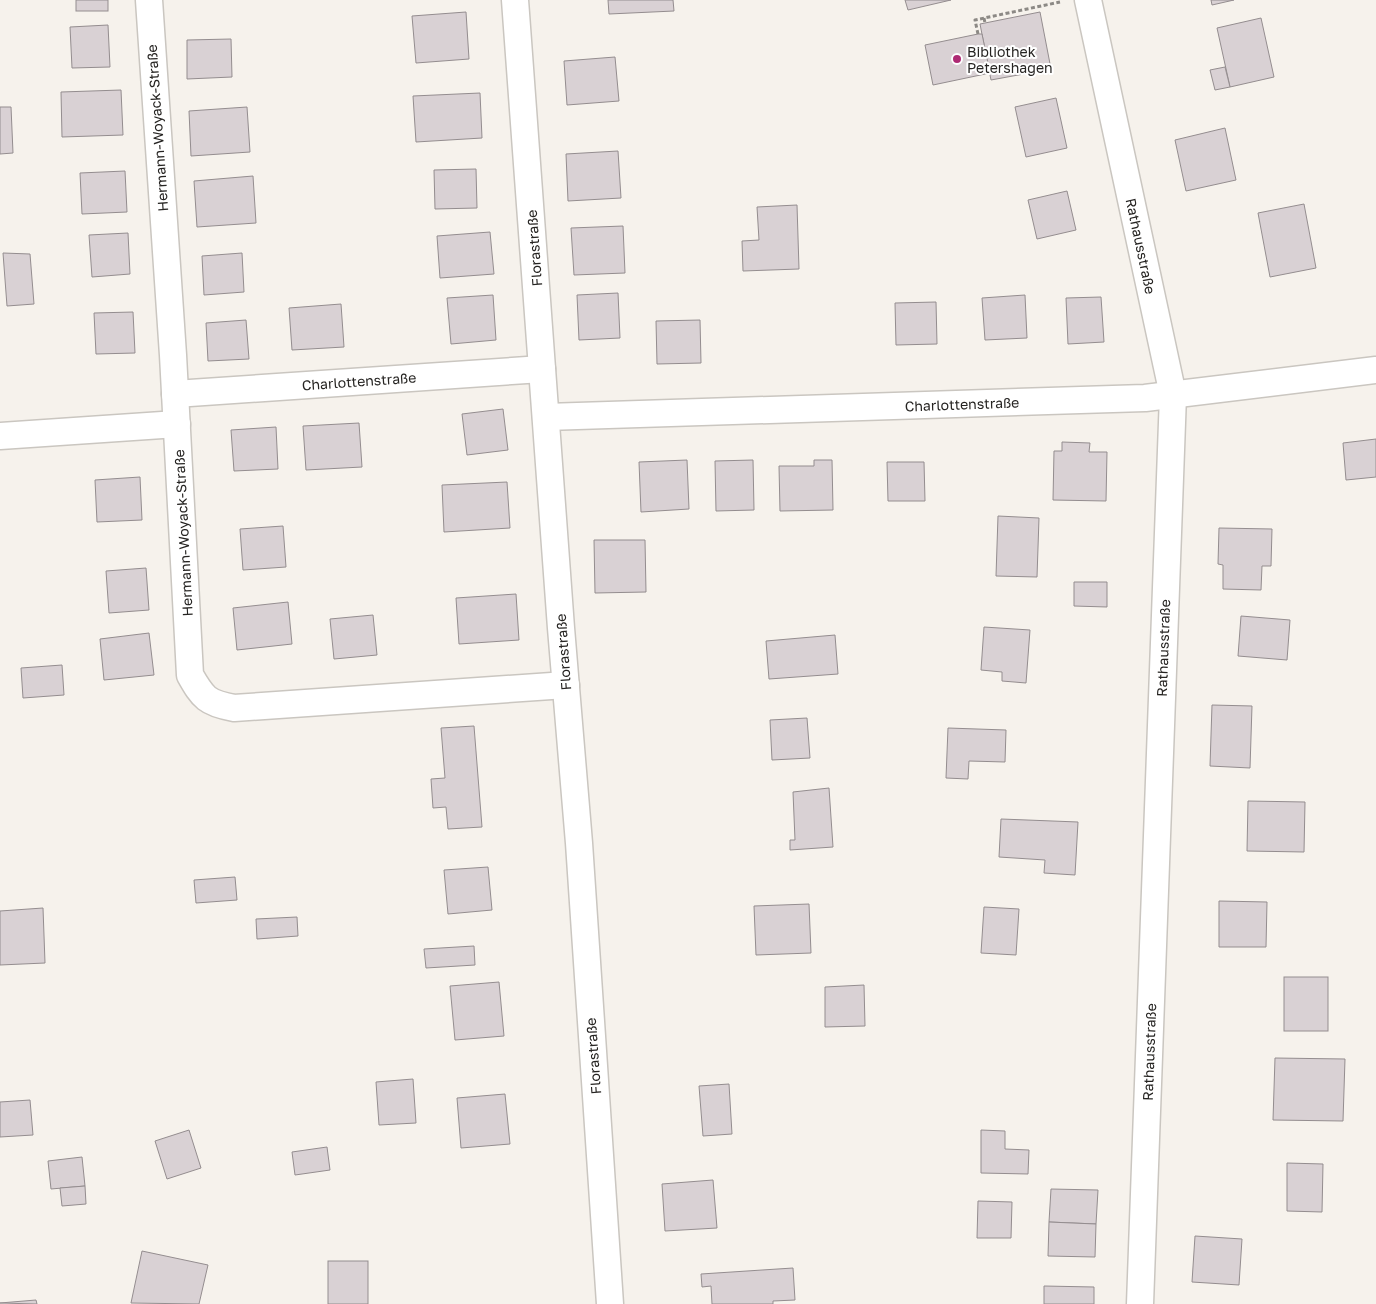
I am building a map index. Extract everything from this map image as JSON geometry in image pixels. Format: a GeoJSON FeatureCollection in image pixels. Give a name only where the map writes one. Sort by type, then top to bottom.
{"type":"FeatureCollection","features":[{"type":"Feature","properties":{"kind":"street","name":"Hermann-Woyack-Straße"},"geometry":{"type":"LineString","coordinates":[[149,0],[177,424],[190,675],[202,696],[215,704],[234,708],[566,685]]}},
{"type":"Feature","properties":{"kind":"street","name":"Florastraße"},"geometry":{"type":"LineString","coordinates":[[516,0],[542,369],[579,843],[610,1304]]}},
{"type":"Feature","properties":{"kind":"street","name":"Rathausstraße"},"geometry":{"type":"LineString","coordinates":[[1088,0],[1173,395],[1140,1304]]}},
{"type":"Feature","properties":{"kind":"street","name":"Charlottenstraße"},"geometry":{"type":"LineString","coordinates":[[175,394],[542,369]]}},
{"type":"Feature","properties":{"kind":"street","name":"Charlottenstraße"},"geometry":{"type":"LineString","coordinates":[[546,417],[1122,399],[1173,395],[1376,370]]}},
{"type":"Feature","properties":{"kind":"street"},"geometry":{"type":"LineString","coordinates":[[0,436],[177,424]]}},
{"type":"Feature","properties":{"kind":"path"},"geometry":{"type":"LineString","coordinates":[[978,34],[975,20],[1060,2]]}},
{"type":"Feature","properties":{"kind":"path"},"geometry":{"type":"LineString","coordinates":[[984,18],[985,23]]}},
{"type":"Feature","properties":{"kind":"building"},"geometry":{"type":"Polygon","coordinates":[[[76,0],[108,0],[108,11],[76,11],[76,0]]]}},
{"type":"Feature","properties":{"kind":"building"},"geometry":{"type":"Polygon","coordinates":[[[608,0],[673,0],[674,11],[609,14],[608,0]]]}},
{"type":"Feature","properties":{"kind":"building"},"geometry":{"type":"Polygon","coordinates":[[[905,0],[951,0],[908,10],[905,0]]]}},
{"type":"Feature","properties":{"kind":"building"},"geometry":{"type":"Polygon","coordinates":[[[1211,0],[1234,0],[1212,5],[1211,0]]]}},
{"type":"Feature","properties":{"kind":"building"},"geometry":{"type":"Polygon","coordinates":[[[466,12],[469,59],[416,63],[412,16],[466,12]]]}},
{"type":"Feature","properties":{"kind":"building"},"geometry":{"type":"Polygon","coordinates":[[[1040,12],[1051,69],[991,80],[980,24],[1040,12]]]}},
{"type":"Feature","properties":{"kind":"building"},"geometry":{"type":"Polygon","coordinates":[[[1261,18],[1274,77],[1230,87],[1217,28],[1261,18]]]}},
{"type":"Feature","properties":{"kind":"building"},"geometry":{"type":"Polygon","coordinates":[[[108,25],[110,67],[72,68],[70,27],[108,25]]]}},
{"type":"Feature","properties":{"kind":"building","name":"Bibliothek Petershagen"},"geometry":{"type":"Polygon","coordinates":[[[982,34],[990,73],[933,85],[925,45],[982,34]]]}},
{"type":"Feature","properties":{"kind":"building"},"geometry":{"type":"Polygon","coordinates":[[[231,39],[232,77],[187,79],[187,40],[231,39]]]}},
{"type":"Feature","properties":{"kind":"building"},"geometry":{"type":"Polygon","coordinates":[[[615,57],[619,101],[567,105],[564,61],[615,57]]]}},
{"type":"Feature","properties":{"kind":"building"},"geometry":{"type":"Polygon","coordinates":[[[1225,67],[1230,87],[1215,90],[1210,70],[1225,67]]]}},
{"type":"Feature","properties":{"kind":"building"},"geometry":{"type":"Polygon","coordinates":[[[121,90],[123,135],[62,137],[61,92],[121,90]]]}},
{"type":"Feature","properties":{"kind":"building"},"geometry":{"type":"Polygon","coordinates":[[[480,93],[482,138],[416,142],[413,96],[480,93]]]}},
{"type":"Feature","properties":{"kind":"building"},"geometry":{"type":"Polygon","coordinates":[[[1056,98],[1067,148],[1026,157],[1015,107],[1056,98]]]}},
{"type":"Feature","properties":{"kind":"building"},"geometry":{"type":"Polygon","coordinates":[[[0,107],[11,107],[13,153],[0,154],[0,107]]]}},
{"type":"Feature","properties":{"kind":"building"},"geometry":{"type":"Polygon","coordinates":[[[247,107],[250,152],[191,156],[189,111],[247,107]]]}},
{"type":"Feature","properties":{"kind":"building"},"geometry":{"type":"Polygon","coordinates":[[[1225,128],[1236,180],[1186,191],[1175,140],[1225,128]]]}},
{"type":"Feature","properties":{"kind":"building"},"geometry":{"type":"Polygon","coordinates":[[[618,151],[621,198],[568,201],[566,154],[618,151]]]}},
{"type":"Feature","properties":{"kind":"building"},"geometry":{"type":"Polygon","coordinates":[[[476,169],[477,208],[435,209],[434,170],[476,169]]]}},
{"type":"Feature","properties":{"kind":"building"},"geometry":{"type":"Polygon","coordinates":[[[125,171],[127,212],[82,214],[80,173],[125,171]]]}},
{"type":"Feature","properties":{"kind":"building"},"geometry":{"type":"Polygon","coordinates":[[[253,176],[256,223],[197,227],[194,181],[253,176]]]}},
{"type":"Feature","properties":{"kind":"building"},"geometry":{"type":"Polygon","coordinates":[[[1067,191],[1076,230],[1037,239],[1028,200],[1067,191]]]}},
{"type":"Feature","properties":{"kind":"building"},"geometry":{"type":"Polygon","coordinates":[[[1304,204],[1316,268],[1270,277],[1258,213],[1304,204]]]}},
{"type":"Feature","properties":{"kind":"building"},"geometry":{"type":"Polygon","coordinates":[[[797,205],[799,269],[743,271],[742,241],[759,240],[757,207],[797,205]]]}},
{"type":"Feature","properties":{"kind":"building"},"geometry":{"type":"Polygon","coordinates":[[[623,226],[625,273],[574,275],[571,228],[623,226]]]}},
{"type":"Feature","properties":{"kind":"building"},"geometry":{"type":"Polygon","coordinates":[[[490,232],[494,274],[440,278],[437,236],[490,232]]]}},
{"type":"Feature","properties":{"kind":"building"},"geometry":{"type":"Polygon","coordinates":[[[128,233],[130,274],[92,277],[89,235],[128,233]]]}},
{"type":"Feature","properties":{"kind":"building"},"geometry":{"type":"Polygon","coordinates":[[[3,253],[30,254],[34,304],[7,306],[3,253]]]}},
{"type":"Feature","properties":{"kind":"building"},"geometry":{"type":"Polygon","coordinates":[[[242,253],[244,292],[204,295],[202,256],[242,253]]]}},
{"type":"Feature","properties":{"kind":"building"},"geometry":{"type":"Polygon","coordinates":[[[618,293],[620,338],[579,340],[577,295],[618,293]]]}},
{"type":"Feature","properties":{"kind":"building"},"geometry":{"type":"Polygon","coordinates":[[[493,295],[496,340],[451,344],[447,298],[493,295]]]}},
{"type":"Feature","properties":{"kind":"building"},"geometry":{"type":"Polygon","coordinates":[[[1025,295],[1027,338],[985,340],[982,298],[1025,295]]]}},
{"type":"Feature","properties":{"kind":"building"},"geometry":{"type":"Polygon","coordinates":[[[1101,297],[1104,342],[1068,344],[1066,298],[1101,297]]]}},
{"type":"Feature","properties":{"kind":"building"},"geometry":{"type":"Polygon","coordinates":[[[936,302],[937,344],[896,345],[895,303],[936,302]]]}},
{"type":"Feature","properties":{"kind":"building"},"geometry":{"type":"Polygon","coordinates":[[[341,304],[344,347],[292,350],[289,308],[341,304]]]}},
{"type":"Feature","properties":{"kind":"building"},"geometry":{"type":"Polygon","coordinates":[[[133,312],[135,353],[96,354],[94,313],[133,312]]]}},
{"type":"Feature","properties":{"kind":"building"},"geometry":{"type":"Polygon","coordinates":[[[246,320],[249,359],[208,361],[206,323],[246,320]]]}},
{"type":"Feature","properties":{"kind":"building"},"geometry":{"type":"Polygon","coordinates":[[[700,320],[701,363],[657,364],[656,321],[700,320]]]}},
{"type":"Feature","properties":{"kind":"building"},"geometry":{"type":"Polygon","coordinates":[[[503,409],[508,450],[467,455],[462,414],[503,409]]]}},
{"type":"Feature","properties":{"kind":"building"},"geometry":{"type":"Polygon","coordinates":[[[359,423],[362,467],[306,470],[303,426],[359,423]]]}},
{"type":"Feature","properties":{"kind":"building"},"geometry":{"type":"Polygon","coordinates":[[[276,427],[278,469],[234,471],[231,430],[276,427]]]}},
{"type":"Feature","properties":{"kind":"building"},"geometry":{"type":"Polygon","coordinates":[[[1376,439],[1376,477],[1346,480],[1343,443],[1376,439]]]}},
{"type":"Feature","properties":{"kind":"building"},"geometry":{"type":"Polygon","coordinates":[[[1062,442],[1090,443],[1089,452],[1107,452],[1106,501],[1053,500],[1054,451],[1062,451],[1062,442]]]}},
{"type":"Feature","properties":{"kind":"building"},"geometry":{"type":"Polygon","coordinates":[[[687,460],[689,509],[641,512],[639,462],[687,460]]]}},
{"type":"Feature","properties":{"kind":"building"},"geometry":{"type":"Polygon","coordinates":[[[753,460],[754,510],[716,511],[715,461],[753,460]]]}},
{"type":"Feature","properties":{"kind":"building"},"geometry":{"type":"Polygon","coordinates":[[[814,460],[832,460],[833,510],[780,511],[779,466],[814,466],[814,460]]]}},
{"type":"Feature","properties":{"kind":"building"},"geometry":{"type":"Polygon","coordinates":[[[887,462],[924,462],[925,501],[888,501],[887,462]]]}},
{"type":"Feature","properties":{"kind":"building"},"geometry":{"type":"Polygon","coordinates":[[[140,477],[142,520],[97,522],[95,480],[140,477]]]}},
{"type":"Feature","properties":{"kind":"building"},"geometry":{"type":"Polygon","coordinates":[[[507,482],[510,528],[444,532],[442,485],[507,482]]]}},
{"type":"Feature","properties":{"kind":"building"},"geometry":{"type":"Polygon","coordinates":[[[998,516],[1039,518],[1037,577],[996,576],[998,516]]]}},
{"type":"Feature","properties":{"kind":"building"},"geometry":{"type":"Polygon","coordinates":[[[283,526],[286,567],[243,570],[240,529],[283,526]]]}},
{"type":"Feature","properties":{"kind":"building"},"geometry":{"type":"Polygon","coordinates":[[[1219,528],[1272,529],[1271,566],[1262,566],[1261,590],[1223,589],[1223,565],[1218,564],[1219,528]]]}},
{"type":"Feature","properties":{"kind":"building"},"geometry":{"type":"Polygon","coordinates":[[[594,540],[645,540],[646,592],[595,593],[594,540]]]}},
{"type":"Feature","properties":{"kind":"building"},"geometry":{"type":"Polygon","coordinates":[[[146,568],[149,610],[109,613],[106,571],[146,568]]]}},
{"type":"Feature","properties":{"kind":"building"},"geometry":{"type":"Polygon","coordinates":[[[1074,582],[1107,582],[1107,607],[1074,606],[1074,582]]]}},
{"type":"Feature","properties":{"kind":"building"},"geometry":{"type":"Polygon","coordinates":[[[516,594],[519,640],[459,644],[456,598],[516,594]]]}},
{"type":"Feature","properties":{"kind":"building"},"geometry":{"type":"Polygon","coordinates":[[[288,602],[292,644],[237,650],[233,608],[288,602]]]}},
{"type":"Feature","properties":{"kind":"building"},"geometry":{"type":"Polygon","coordinates":[[[373,615],[377,655],[334,659],[330,619],[373,615]]]}},
{"type":"Feature","properties":{"kind":"building"},"geometry":{"type":"Polygon","coordinates":[[[1241,616],[1290,620],[1287,660],[1238,656],[1241,616]]]}},
{"type":"Feature","properties":{"kind":"building"},"geometry":{"type":"Polygon","coordinates":[[[984,627],[1030,630],[1026,683],[1002,681],[1002,672],[981,670],[984,627]]]}},
{"type":"Feature","properties":{"kind":"building"},"geometry":{"type":"Polygon","coordinates":[[[149,633],[154,675],[104,680],[100,639],[149,633]]]}},
{"type":"Feature","properties":{"kind":"building"},"geometry":{"type":"Polygon","coordinates":[[[835,635],[838,674],[769,679],[766,641],[835,635]]]}},
{"type":"Feature","properties":{"kind":"building"},"geometry":{"type":"Polygon","coordinates":[[[62,665],[64,695],[23,698],[21,668],[62,665]]]}},
{"type":"Feature","properties":{"kind":"building"},"geometry":{"type":"Polygon","coordinates":[[[1212,705],[1252,706],[1250,768],[1210,766],[1212,705]]]}},
{"type":"Feature","properties":{"kind":"building"},"geometry":{"type":"Polygon","coordinates":[[[807,718],[810,758],[772,760],[770,720],[807,718]]]}},
{"type":"Feature","properties":{"kind":"building"},"geometry":{"type":"Polygon","coordinates":[[[474,726],[482,827],[448,829],[446,807],[433,808],[431,779],[445,778],[441,728],[474,726]]]}},
{"type":"Feature","properties":{"kind":"building"},"geometry":{"type":"Polygon","coordinates":[[[948,728],[1006,730],[1005,762],[969,761],[968,779],[946,778],[948,728]]]}},
{"type":"Feature","properties":{"kind":"building"},"geometry":{"type":"Polygon","coordinates":[[[829,788],[833,847],[790,850],[790,840],[795,840],[793,792],[829,788]]]}},
{"type":"Feature","properties":{"kind":"building"},"geometry":{"type":"Polygon","coordinates":[[[1248,801],[1305,802],[1304,852],[1247,851],[1248,801]]]}},
{"type":"Feature","properties":{"kind":"building"},"geometry":{"type":"Polygon","coordinates":[[[1001,819],[1078,822],[1075,875],[1044,873],[1045,860],[999,857],[1001,819]]]}},
{"type":"Feature","properties":{"kind":"building"},"geometry":{"type":"Polygon","coordinates":[[[488,867],[492,910],[448,914],[444,870],[488,867]]]}},
{"type":"Feature","properties":{"kind":"building"},"geometry":{"type":"Polygon","coordinates":[[[235,877],[237,900],[196,903],[194,880],[235,877]]]}},
{"type":"Feature","properties":{"kind":"building"},"geometry":{"type":"Polygon","coordinates":[[[1219,901],[1267,902],[1266,947],[1219,947],[1219,901]]]}},
{"type":"Feature","properties":{"kind":"building"},"geometry":{"type":"Polygon","coordinates":[[[809,904],[811,953],[756,955],[754,906],[809,904]]]}},
{"type":"Feature","properties":{"kind":"building"},"geometry":{"type":"Polygon","coordinates":[[[984,907],[1019,909],[1016,955],[981,953],[984,907]]]}},
{"type":"Feature","properties":{"kind":"building"},"geometry":{"type":"Polygon","coordinates":[[[43,908],[45,963],[0,965],[0,911],[43,908]]]}},
{"type":"Feature","properties":{"kind":"building"},"geometry":{"type":"Polygon","coordinates":[[[297,917],[298,936],[257,939],[256,919],[297,917]]]}},
{"type":"Feature","properties":{"kind":"building"},"geometry":{"type":"Polygon","coordinates":[[[474,946],[475,965],[426,968],[424,949],[474,946]]]}},
{"type":"Feature","properties":{"kind":"building"},"geometry":{"type":"Polygon","coordinates":[[[1284,977],[1328,977],[1328,1031],[1284,1031],[1284,977]]]}},
{"type":"Feature","properties":{"kind":"building"},"geometry":{"type":"Polygon","coordinates":[[[499,982],[504,1036],[455,1040],[450,986],[499,982]]]}},
{"type":"Feature","properties":{"kind":"building"},"geometry":{"type":"Polygon","coordinates":[[[864,985],[865,1026],[825,1027],[825,987],[864,985]]]}},
{"type":"Feature","properties":{"kind":"building"},"geometry":{"type":"Polygon","coordinates":[[[1275,1058],[1345,1059],[1343,1121],[1273,1120],[1275,1058]]]}},
{"type":"Feature","properties":{"kind":"building"},"geometry":{"type":"Polygon","coordinates":[[[413,1079],[416,1123],[379,1125],[376,1082],[413,1079]]]}},
{"type":"Feature","properties":{"kind":"building"},"geometry":{"type":"Polygon","coordinates":[[[729,1084],[732,1134],[703,1136],[699,1086],[729,1084]]]}},
{"type":"Feature","properties":{"kind":"building"},"geometry":{"type":"Polygon","coordinates":[[[505,1094],[510,1144],[461,1148],[457,1098],[505,1094]]]}},
{"type":"Feature","properties":{"kind":"building"},"geometry":{"type":"Polygon","coordinates":[[[30,1100],[33,1135],[0,1137],[0,1102],[30,1100]]]}},
{"type":"Feature","properties":{"kind":"building"},"geometry":{"type":"Polygon","coordinates":[[[189,1130],[201,1168],[167,1179],[155,1141],[189,1130]]]}},
{"type":"Feature","properties":{"kind":"building"},"geometry":{"type":"Polygon","coordinates":[[[981,1130],[1005,1131],[1005,1149],[1029,1150],[1028,1174],[981,1173],[981,1130]]]}},
{"type":"Feature","properties":{"kind":"building"},"geometry":{"type":"Polygon","coordinates":[[[327,1147],[330,1170],[295,1175],[292,1152],[327,1147]]]}},
{"type":"Feature","properties":{"kind":"building"},"geometry":{"type":"Polygon","coordinates":[[[82,1157],[85,1186],[51,1189],[48,1161],[82,1157]]]}},
{"type":"Feature","properties":{"kind":"building"},"geometry":{"type":"Polygon","coordinates":[[[1287,1163],[1323,1164],[1322,1212],[1287,1211],[1287,1163]]]}},
{"type":"Feature","properties":{"kind":"building"},"geometry":{"type":"Polygon","coordinates":[[[713,1180],[717,1228],[665,1231],[662,1184],[713,1180]]]}},
{"type":"Feature","properties":{"kind":"building"},"geometry":{"type":"Polygon","coordinates":[[[85,1186],[86,1204],[62,1206],[60,1188],[85,1186]]]}},
{"type":"Feature","properties":{"kind":"building"},"geometry":{"type":"Polygon","coordinates":[[[1051,1189],[1098,1190],[1096,1224],[1049,1222],[1051,1189]]]}},
{"type":"Feature","properties":{"kind":"building"},"geometry":{"type":"Polygon","coordinates":[[[978,1201],[1012,1202],[1011,1238],[977,1238],[978,1201]]]}},
{"type":"Feature","properties":{"kind":"building"},"geometry":{"type":"Polygon","coordinates":[[[1049,1222],[1096,1224],[1095,1257],[1048,1256],[1049,1222]]]}},
{"type":"Feature","properties":{"kind":"building"},"geometry":{"type":"Polygon","coordinates":[[[1195,1236],[1242,1239],[1239,1285],[1192,1282],[1195,1236]]]}},
{"type":"Feature","properties":{"kind":"building"},"geometry":{"type":"Polygon","coordinates":[[[142,1251],[208,1265],[199,1304],[131,1303],[142,1251]]]}},
{"type":"Feature","properties":{"kind":"building"},"geometry":{"type":"Polygon","coordinates":[[[328,1261],[368,1261],[368,1304],[328,1304],[328,1261]]]}},
{"type":"Feature","properties":{"kind":"building"},"geometry":{"type":"Polygon","coordinates":[[[793,1268],[795,1300],[773,1301],[773,1304],[712,1304],[711,1286],[702,1287],[701,1274],[793,1268]]]}},
{"type":"Feature","properties":{"kind":"building"},"geometry":{"type":"Polygon","coordinates":[[[1044,1286],[1094,1287],[1094,1304],[1044,1304],[1044,1286]]]}},
{"type":"Feature","properties":{"kind":"building"},"geometry":{"type":"Polygon","coordinates":[[[36,1300],[37,1304],[0,1303],[36,1300]]]}},
{"type":"Feature","properties":{"kind":"place","name":"Bibliothek Petershagen"},"geometry":{"type":"Point","coordinates":[957,59]}}]}
